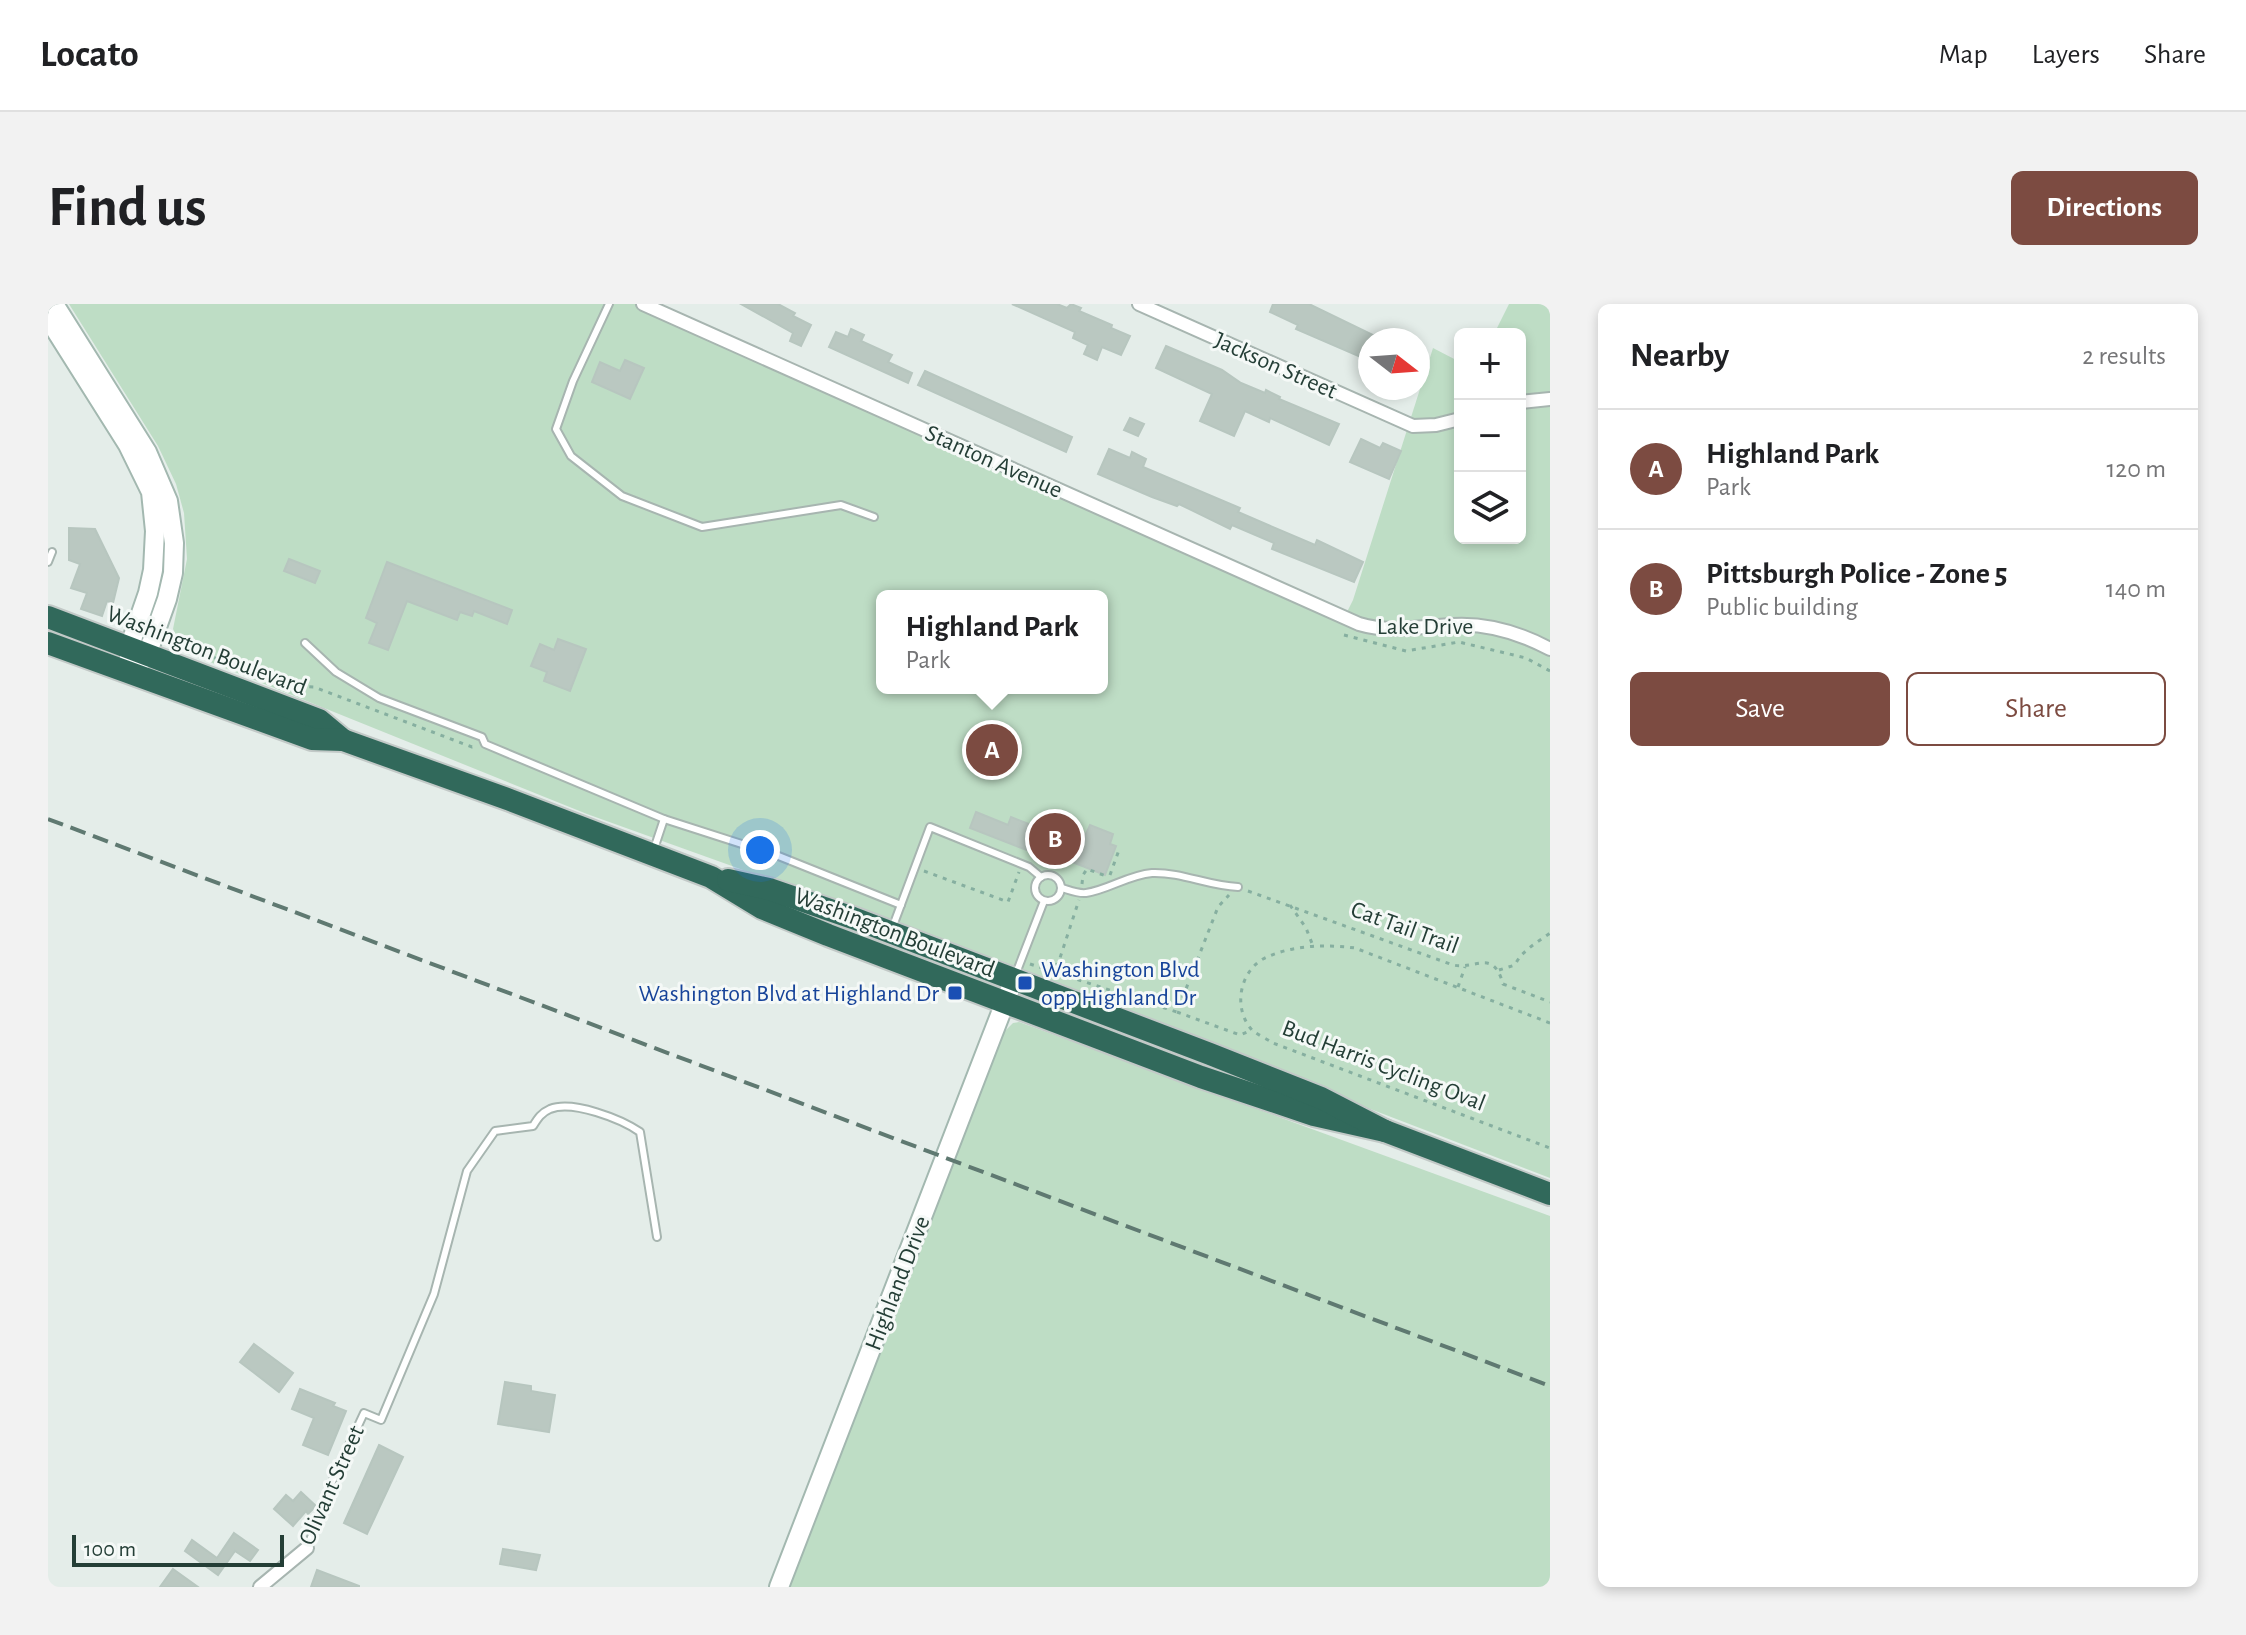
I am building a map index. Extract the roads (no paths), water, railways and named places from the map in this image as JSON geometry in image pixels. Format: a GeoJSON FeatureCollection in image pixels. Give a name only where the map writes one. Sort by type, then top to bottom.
{"type":"FeatureCollection","features":[{"type":"Feature","properties":{"kind":"highway","name":"Washington Boulevard"},"geometry":{"type":"LineString","coordinates":[[48,617],[143,647],[319,720],[343,740]]}},
{"type":"Feature","properties":{"kind":"highway","name":"Washington Boulevard"},"geometry":{"type":"LineString","coordinates":[[48,643],[312,739],[343,740],[711,877],[769,889],[891,933],[1017,970],[1321,1098],[1385,1131],[1550,1194]]}},
{"type":"Feature","properties":{"kind":"highway","name":"Washington Boulevard"},"geometry":{"type":"LineString","coordinates":[[711,877],[762,908],[1201,1077],[1300,1110],[1385,1131]]}},
{"type":"Feature","properties":{"kind":"main road"},"geometry":{"type":"LineString","coordinates":[[54,304],[147,452],[168,501],[173,529],[173,573],[130,674]]}},
{"type":"Feature","properties":{"kind":"main road"},"geometry":{"type":"LineString","coordinates":[[48,318],[128,445],[151,492],[155,531],[153,570],[143,647]]}},
{"type":"Feature","properties":{"kind":"main road","name":"Highland Drive"},"geometry":{"type":"LineString","coordinates":[[779,1587],[1017,970]]}},
{"type":"Feature","properties":{"kind":"street","name":"Stanton Avenue"},"geometry":{"type":"LineString","coordinates":[[643,304],[1345,618]]}},
{"type":"Feature","properties":{"kind":"street","name":"Jackson Street"},"geometry":{"type":"LineString","coordinates":[[1139,304],[1413,426],[1454,420]]}},
{"type":"Feature","properties":{"kind":"street"},"geometry":{"type":"LineString","coordinates":[[1526,401],[1550,399]]}},
{"type":"Feature","properties":{"kind":"street","name":"Lake Drive"},"geometry":{"type":"LineString","coordinates":[[1345,618],[1390,631],[1450,625],[1487,627],[1522,636],[1550,649]]}},
{"type":"Feature","properties":{"kind":"street","name":"Olivant Street"},"geometry":{"type":"LineString","coordinates":[[261,1587],[307,1548]]}},
{"type":"Feature","properties":{"kind":"lane"},"geometry":{"type":"LineString","coordinates":[[609,304],[573,381],[556,429],[571,456],[622,496],[702,527],[841,505],[874,517]]}},
{"type":"Feature","properties":{"kind":"lane"},"geometry":{"type":"LineString","coordinates":[[48,562],[52,552]]}},
{"type":"Feature","properties":{"kind":"lane"},"geometry":{"type":"LineString","coordinates":[[305,643],[336,672],[379,698],[482,737],[485,744],[664,819],[776,855],[901,905]]}},
{"type":"Feature","properties":{"kind":"lane"},"geometry":{"type":"LineString","coordinates":[[652,855],[664,819]]}},
{"type":"Feature","properties":{"kind":"lane"},"geometry":{"type":"LineString","coordinates":[[891,933],[930,827],[1029,867],[1041,877]]}},
{"type":"Feature","properties":{"kind":"lane"},"geometry":{"type":"LineString","coordinates":[[1044,901],[1035,892],[1036,884],[1041,877],[1048,875],[1056,877],[1062,888],[1086,893],[1153,873],[1174,874],[1218,887],[1238,887]]}},
{"type":"Feature","properties":{"kind":"lane"},"geometry":{"type":"LineString","coordinates":[[1044,901],[1056,899],[1062,888]]}},
{"type":"Feature","properties":{"kind":"lane"},"geometry":{"type":"LineString","coordinates":[[1017,970],[1044,901]]}},
{"type":"Feature","properties":{"kind":"lane","name":"Olivant Street"},"geometry":{"type":"LineString","coordinates":[[307,1548],[331,1484],[364,1413],[381,1420],[434,1294],[467,1171],[495,1131],[533,1126],[540,1114],[554,1107],[608,1116],[640,1132],[657,1237]]}},
{"type":"Feature","properties":{"kind":"railway"},"geometry":{"type":"LineString","coordinates":[[48,819],[1550,1386]]}},
{"type":"Feature","properties":{"kind":"place","name":"Highland Park"},"geometry":{"type":"Point","coordinates":[992,750]}},
{"type":"Feature","properties":{"kind":"place","name":"Pittsburgh Police - Zone 5"},"geometry":{"type":"Point","coordinates":[1055,839]}},
{"type":"Feature","properties":{"kind":"place","name":"Washington Blvd opp Highland Dr"},"geometry":{"type":"Point","coordinates":[1025,983]}},
{"type":"Feature","properties":{"kind":"place","name":"Washington Blvd at Highland Dr"},"geometry":{"type":"Point","coordinates":[955,993]}}]}
